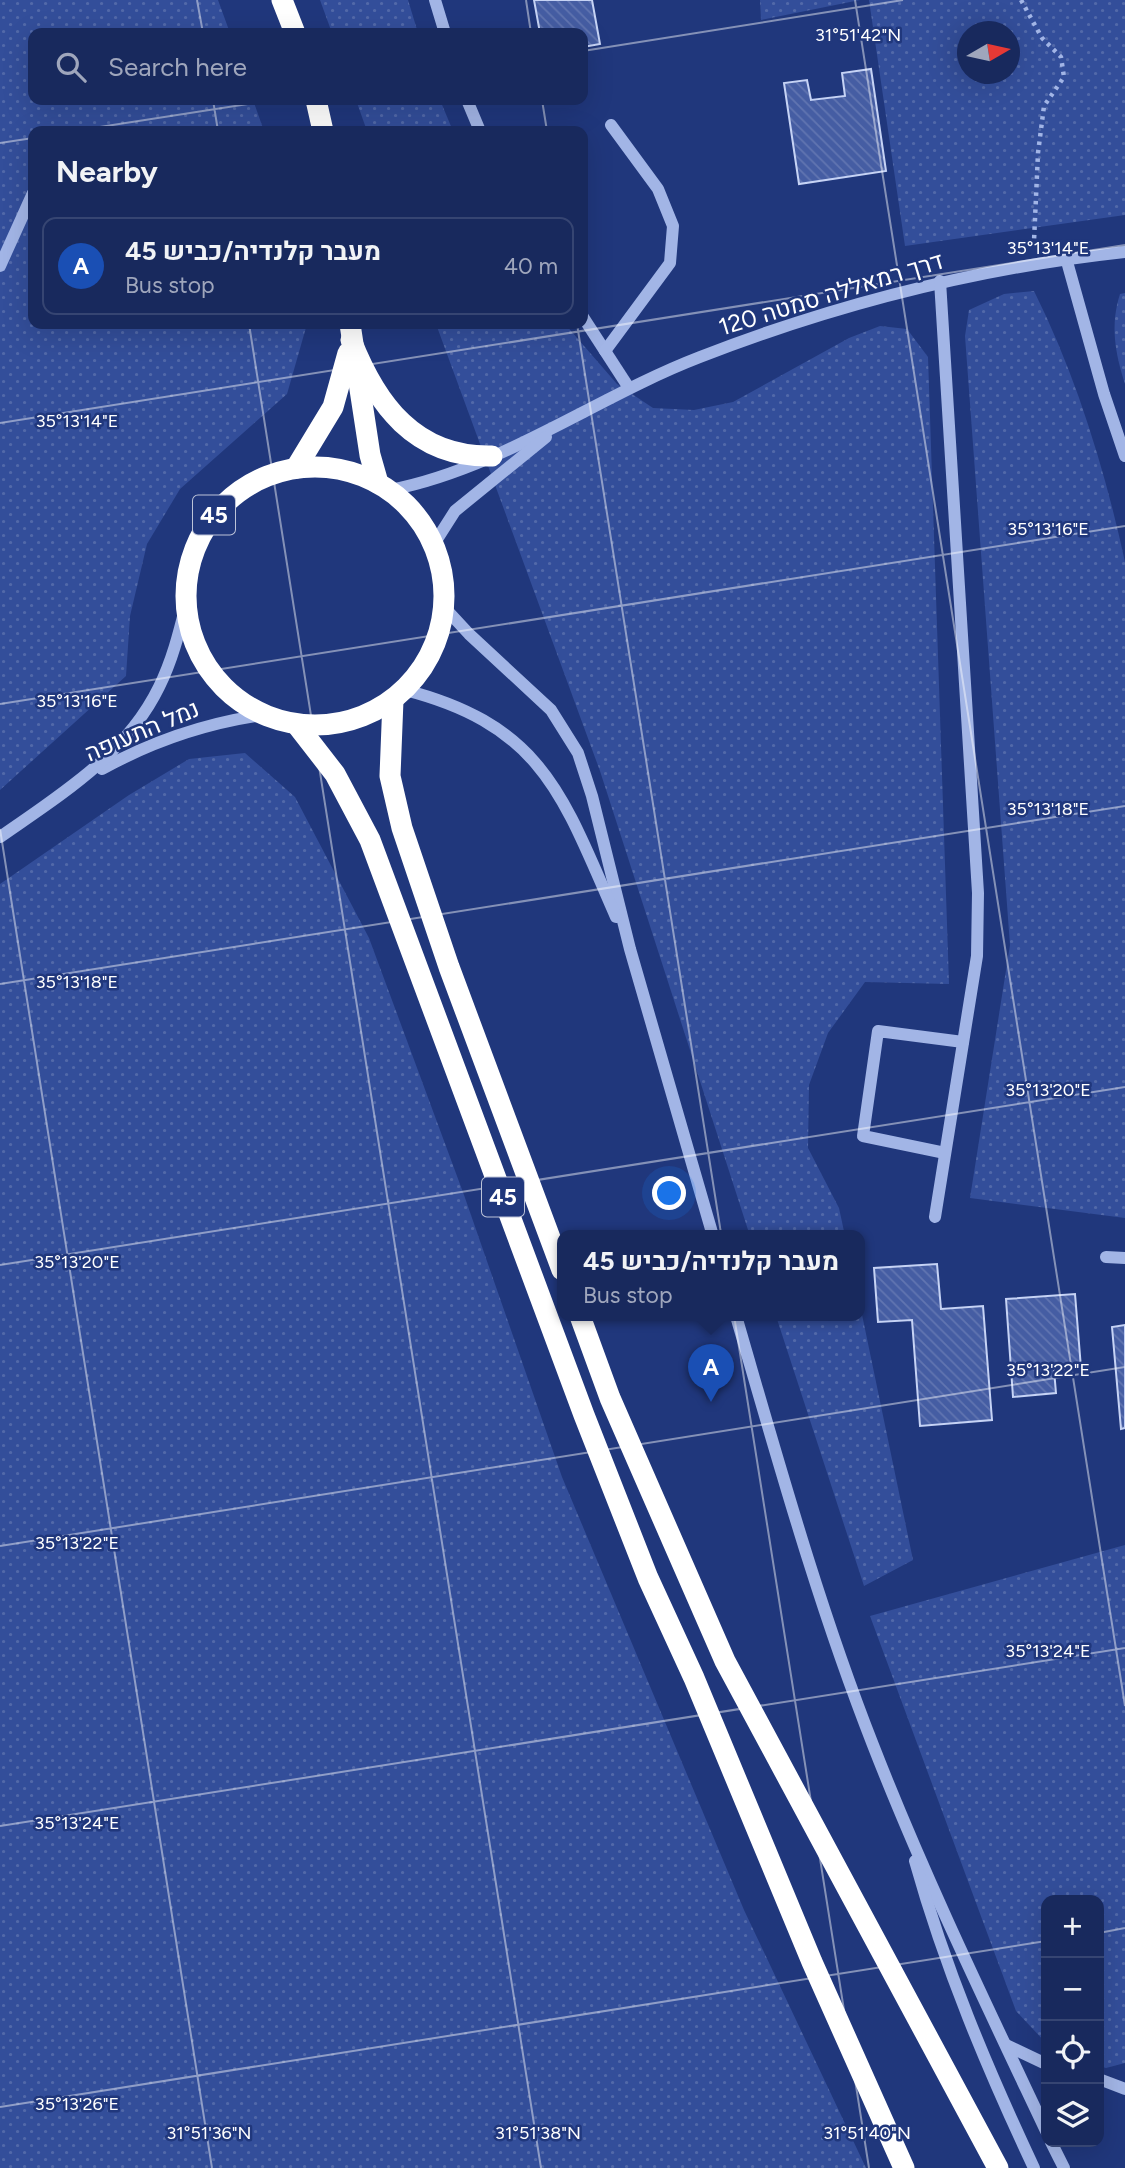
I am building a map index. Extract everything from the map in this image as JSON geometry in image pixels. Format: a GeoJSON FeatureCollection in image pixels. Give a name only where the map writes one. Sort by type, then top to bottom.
{"type":"FeatureCollection","features":[{"type":"Feature","properties":{"kind":"highway"},"geometry":{"type":"LineString","coordinates":[[282,0],[293,28]]}},
{"type":"Feature","properties":{"kind":"highway"},"geometry":{"type":"LineString","coordinates":[[317,105],[322,126]]}},
{"type":"Feature","properties":{"kind":"highway"},"geometry":{"type":"LineString","coordinates":[[351,332],[374,392],[414,432],[454,453],[492,456]]}},
{"type":"Feature","properties":{"kind":"highway"},"geometry":{"type":"LineString","coordinates":[[296,468],[333,407],[343,382],[351,332]]}},
{"type":"Feature","properties":{"kind":"highway"},"geometry":{"type":"LineString","coordinates":[[351,332],[370,455],[384,487]]}},
{"type":"Feature","properties":{"kind":"highway","name":"45"},"geometry":{"type":"LineString","coordinates":[[313,466],[347,470],[384,487],[420,520],[434,544],[443,575],[444,607],[432,652],[399,695],[348,722],[297,724],[263,715],[233,696],[209,671],[194,639],[187,605],[189,567],[195,548],[214,515],[251,484],[296,468],[313,466]]}},
{"type":"Feature","properties":{"kind":"highway","name":"45"},"geometry":{"type":"LineString","coordinates":[[399,695],[390,776],[402,828],[449,967],[557,1257]]}},
{"type":"Feature","properties":{"kind":"highway","name":"45"},"geometry":{"type":"LineString","coordinates":[[297,724],[335,774],[370,840],[584,1415],[648,1578],[694,1678],[812,1962],[904,2168]]}},
{"type":"Feature","properties":{"kind":"highway"},"geometry":{"type":"LineString","coordinates":[[582,1321],[610,1398],[725,1661],[998,2168]]}},
{"type":"Feature","properties":{"kind":"street"},"geometry":{"type":"LineString","coordinates":[[435,0],[443,28]]}},
{"type":"Feature","properties":{"kind":"street"},"geometry":{"type":"LineString","coordinates":[[469,105],[478,126]]}},
{"type":"Feature","properties":{"kind":"street"},"geometry":{"type":"LineString","coordinates":[[605,351],[670,263],[673,226],[658,189],[611,125]]}},
{"type":"Feature","properties":{"kind":"street"},"geometry":{"type":"LineString","coordinates":[[0,266],[28,204]]}},
{"type":"Feature","properties":{"kind":"street","name":"דרך רמאללה סמטה 120"},"geometry":{"type":"LineString","coordinates":[[384,487],[441,477],[563,424],[629,388],[700,357],[891,293],[1034,262],[1125,252]]}},
{"type":"Feature","properties":{"kind":"street"},"geometry":{"type":"LineString","coordinates":[[1066,258],[1104,394],[1125,456]]}},
{"type":"Feature","properties":{"kind":"street"},"geometry":{"type":"LineString","coordinates":[[935,1217],[977,956],[978,893],[940,281]]}},
{"type":"Feature","properties":{"kind":"street"},"geometry":{"type":"LineString","coordinates":[[588,325],[629,388]]}},
{"type":"Feature","properties":{"kind":"street","name":"דרך רמאללה סמטה 120"},"geometry":{"type":"LineString","coordinates":[[434,544],[456,511],[563,424]]}},
{"type":"Feature","properties":{"kind":"street","name":"נמל התעופה"},"geometry":{"type":"LineString","coordinates":[[80,781],[114,749],[158,690],[173,654],[187,605]]}},
{"type":"Feature","properties":{"kind":"street"},"geometry":{"type":"LineString","coordinates":[[444,607],[468,634],[525,682],[567,731],[587,778],[630,949],[711,1230]]}},
{"type":"Feature","properties":{"kind":"street"},"geometry":{"type":"LineString","coordinates":[[399,695],[457,706],[520,743],[550,778],[577,827],[630,949]]}},
{"type":"Feature","properties":{"kind":"street","name":"נמל התעופה"},"geometry":{"type":"LineString","coordinates":[[0,837],[80,781],[152,744],[214,722],[263,715]]}},
{"type":"Feature","properties":{"kind":"street"},"geometry":{"type":"LineString","coordinates":[[945,1153],[863,1136],[878,1031],[963,1042]]}},
{"type":"Feature","properties":{"kind":"street"},"geometry":{"type":"LineString","coordinates":[[1106,1257],[1125,1258]]}},
{"type":"Feature","properties":{"kind":"street"},"geometry":{"type":"LineString","coordinates":[[737,1321],[823,1608],[904,1824],[1041,2120]]}},
{"type":"Feature","properties":{"kind":"street"},"geometry":{"type":"LineString","coordinates":[[904,1824],[931,1919],[956,1989],[981,2055],[1034,2168]]}},
{"type":"Feature","properties":{"kind":"street"},"geometry":{"type":"LineString","coordinates":[[1006,2045],[1041,2062]]}},
{"type":"Feature","properties":{"kind":"street"},"geometry":{"type":"LineString","coordinates":[[1104,2081],[1125,2089]]}},
{"type":"Feature","properties":{"kind":"street"},"geometry":{"type":"LineString","coordinates":[[1054,2147],[1064,2168]]}},
{"type":"Feature","properties":{"kind":"path"},"geometry":{"type":"LineString","coordinates":[[1021,0],[1042,37],[1061,57],[1064,77],[1045,106],[1035,199],[1034,262]]}},
{"type":"Feature","properties":{"kind":"shaded area"},"geometry":{"type":"Polygon","coordinates":[[[0,0],[218,0],[228,28],[28,28],[28,105],[255,105],[262,126],[28,126],[28,329],[306,329],[287,394],[180,489],[147,544],[130,616],[126,676],[0,790],[0,0]]]}},
{"type":"Feature","properties":{"kind":"shaded area"},"geometry":{"type":"Polygon","coordinates":[[[320,0],[408,0],[416,28],[330,28],[320,0]]]}},
{"type":"Feature","properties":{"kind":"shaded area"},"geometry":{"type":"Polygon","coordinates":[[[760,0],[860,0],[761,20],[760,0]]]}},
{"type":"Feature","properties":{"kind":"shaded area"},"geometry":{"type":"Polygon","coordinates":[[[869,0],[1125,0],[1125,215],[905,246],[869,0]]]}},
{"type":"Feature","properties":{"kind":"shaded area"},"geometry":{"type":"Polygon","coordinates":[[[358,105],[442,105],[451,126],[365,126],[358,105]]]}},
{"type":"Feature","properties":{"kind":"shaded area"},"geometry":{"type":"Polygon","coordinates":[[[1034,291],[1063,356],[1088,423],[1125,562],[1125,1218],[970,1198],[1010,945],[965,336],[969,310],[1004,294],[1034,291]]]}},
{"type":"Feature","properties":{"kind":"shaded area"},"geometry":{"type":"Polygon","coordinates":[[[1125,293],[1125,384],[1116,350],[1115,317],[1120,294],[1125,293]]]}},
{"type":"Feature","properties":{"kind":"shaded area"},"geometry":{"type":"Polygon","coordinates":[[[880,326],[907,329],[928,357],[949,984],[865,982],[828,1033],[809,1085],[808,1148],[839,1208],[844,1230],[748,1230],[600,771],[438,329],[569,329],[617,384],[653,408],[694,410],[733,402],[849,338],[880,326]]]}},
{"type":"Feature","properties":{"kind":"shaded area"},"geometry":{"type":"Polygon","coordinates":[[[245,753],[295,797],[369,938],[464,1195],[562,1477],[744,1910],[866,2168],[0,2168],[0,884],[129,795],[189,759],[245,753]]]}},
{"type":"Feature","properties":{"kind":"shaded area"},"geometry":{"type":"Polygon","coordinates":[[[778,1321],[863,1321],[913,1560],[864,1586],[778,1321]]]}},
{"type":"Feature","properties":{"kind":"shaded area"},"geometry":{"type":"Polygon","coordinates":[[[1125,1545],[1125,2063],[1104,2067],[1104,1895],[1041,1895],[1041,2038],[1016,2011],[870,1616],[1125,1545]]]}},
{"type":"Feature","properties":{"kind":"building"},"geometry":{"type":"Polygon","coordinates":[[[534,0],[592,0],[600,44],[588,46],[588,28],[539,28],[534,0]]]}},
{"type":"Feature","properties":{"kind":"building"},"geometry":{"type":"Polygon","coordinates":[[[871,69],[886,171],[799,184],[784,83],[807,80],[811,100],[845,96],[842,73],[871,69]]]}},
{"type":"Feature","properties":{"kind":"building"},"geometry":{"type":"Polygon","coordinates":[[[937,1264],[941,1309],[983,1306],[992,1420],[920,1426],[912,1320],[878,1322],[874,1268],[937,1264]]]}},
{"type":"Feature","properties":{"kind":"building"},"geometry":{"type":"Polygon","coordinates":[[[1075,1294],[1081,1368],[1054,1370],[1056,1393],[1013,1397],[1006,1299],[1075,1294]]]}},
{"type":"Feature","properties":{"kind":"building"},"geometry":{"type":"Polygon","coordinates":[[[1125,1325],[1125,1428],[1121,1429],[1112,1327],[1125,1325]]]}},
{"type":"Feature","properties":{"kind":"place","name":"מעבר קלנדיה/כביש 45"},"geometry":{"type":"Point","coordinates":[711,1402]}}]}
